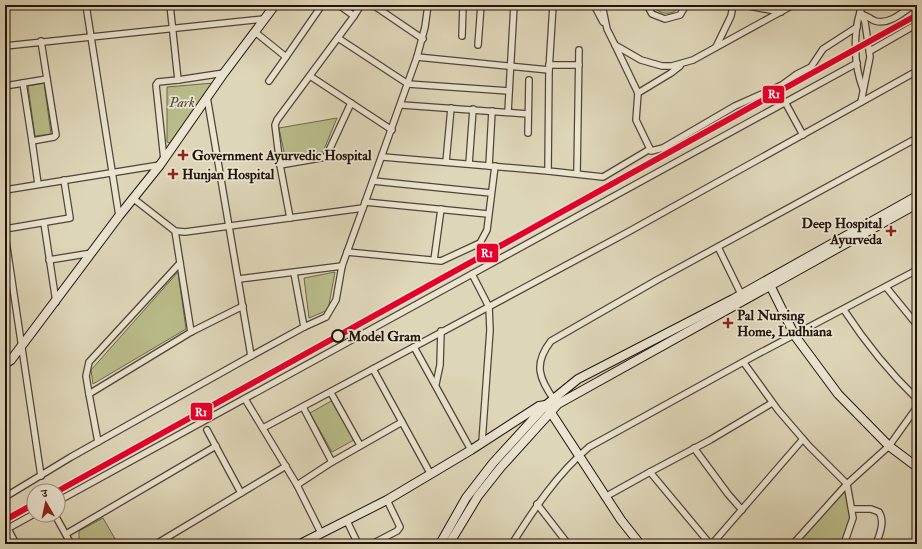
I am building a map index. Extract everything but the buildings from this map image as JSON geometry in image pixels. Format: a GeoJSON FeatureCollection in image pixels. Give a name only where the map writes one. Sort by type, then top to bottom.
{"type":"FeatureCollection","features":[{"type":"Feature","properties":{"kind":"street"},"geometry":{"type":"LineString","coordinates":[[86,5],[119,216]]}},
{"type":"Feature","properties":{"kind":"street"},"geometry":{"type":"LineString","coordinates":[[170,5],[178,80]]}},
{"type":"Feature","properties":{"kind":"street"},"geometry":{"type":"LineString","coordinates":[[5,364],[11,360],[22,346],[119,216],[162,163],[207,97],[275,5]]}},
{"type":"Feature","properties":{"kind":"street"},"geometry":{"type":"LineString","coordinates":[[269,81],[322,5]]}},
{"type":"Feature","properties":{"kind":"street"},"geometry":{"type":"LineString","coordinates":[[339,5],[354,16]]}},
{"type":"Feature","properties":{"kind":"street"},"geometry":{"type":"LineString","coordinates":[[290,218],[280,165],[275,125],[277,120],[361,5]]}},
{"type":"Feature","properties":{"kind":"street"},"geometry":{"type":"LineString","coordinates":[[373,5],[423,38]]}},
{"type":"Feature","properties":{"kind":"street"},"geometry":{"type":"LineString","coordinates":[[5,497],[98,442],[251,356],[304,327],[326,317],[331,312],[336,300],[342,266],[402,105],[418,57],[423,38],[428,5]]}},
{"type":"Feature","properties":{"kind":"street"},"geometry":{"type":"LineString","coordinates":[[462,36],[463,5]]}},
{"type":"Feature","properties":{"kind":"street"},"geometry":{"type":"LineString","coordinates":[[478,45],[481,5]]}},
{"type":"Feature","properties":{"kind":"street"},"geometry":{"type":"LineString","coordinates":[[508,112],[514,5]]}},
{"type":"Feature","properties":{"kind":"street"},"geometry":{"type":"LineString","coordinates":[[548,171],[549,68],[553,5]]}},
{"type":"Feature","properties":{"kind":"street"},"geometry":{"type":"LineString","coordinates":[[594,5],[615,44],[638,93],[636,120],[650,150]]}},
{"type":"Feature","properties":{"kind":"street"},"geometry":{"type":"LineString","coordinates":[[602,5],[607,29]]}},
{"type":"Feature","properties":{"kind":"street"},"geometry":{"type":"LineString","coordinates":[[647,5],[652,14],[665,19],[680,15],[686,5]]}},
{"type":"Feature","properties":{"kind":"street"},"geometry":{"type":"LineString","coordinates":[[716,47],[731,16],[733,5]]}},
{"type":"Feature","properties":{"kind":"street"},"geometry":{"type":"LineString","coordinates":[[743,5],[781,12]]}},
{"type":"Feature","properties":{"kind":"street"},"geometry":{"type":"LineString","coordinates":[[638,93],[680,66],[793,5]]}},
{"type":"Feature","properties":{"kind":"street"},"geometry":{"type":"LineString","coordinates":[[858,5],[869,41],[870,51],[869,69],[861,102]]}},
{"type":"Feature","properties":{"kind":"street"},"geometry":{"type":"LineString","coordinates":[[861,13],[874,20],[887,21],[893,19],[913,5]]}},
{"type":"Feature","properties":{"kind":"street"},"geometry":{"type":"LineString","coordinates":[[861,13],[857,27],[857,63],[863,89]]}},
{"type":"Feature","properties":{"kind":"street"},"geometry":{"type":"LineString","coordinates":[[5,46],[41,41],[264,19]]}},
{"type":"Feature","properties":{"kind":"street"},"geometry":{"type":"LineString","coordinates":[[870,51],[917,24]]}},
{"type":"Feature","properties":{"kind":"street"},"geometry":{"type":"LineString","coordinates":[[383,157],[577,173],[599,177],[608,176],[650,150],[663,148],[735,106],[782,85],[797,74],[811,67],[823,49],[857,27]]}},
{"type":"Feature","properties":{"kind":"street"},"geometry":{"type":"LineString","coordinates":[[255,32],[286,56]]}},
{"type":"Feature","properties":{"kind":"street"},"geometry":{"type":"LineString","coordinates":[[338,38],[408,84],[509,91]]}},
{"type":"Feature","properties":{"kind":"street"},"geometry":{"type":"LineString","coordinates":[[32,141],[56,137],[41,41]]}},
{"type":"Feature","properties":{"kind":"street"},"geometry":{"type":"LineString","coordinates":[[615,44],[632,56],[647,62],[662,66],[680,66]]}},
{"type":"Feature","properties":{"kind":"street"},"geometry":{"type":"LineString","coordinates":[[577,173],[580,50]]}},
{"type":"Feature","properties":{"kind":"street"},"geometry":{"type":"LineString","coordinates":[[418,57],[510,67],[549,68],[579,65]]}},
{"type":"Feature","properties":{"kind":"street"},"geometry":{"type":"LineString","coordinates":[[66,497],[857,63]]}},
{"type":"Feature","properties":{"kind":"street"},"geometry":{"type":"LineString","coordinates":[[263,428],[331,393],[442,331],[628,232],[917,71]]}},
{"type":"Feature","properties":{"kind":"street"},"geometry":{"type":"LineString","coordinates":[[162,163],[156,85],[158,82],[224,74]]}},
{"type":"Feature","properties":{"kind":"street"},"geometry":{"type":"LineString","coordinates":[[310,76],[392,130]]}},
{"type":"Feature","properties":{"kind":"street"},"geometry":{"type":"LineString","coordinates":[[5,86],[47,79]]}},
{"type":"Feature","properties":{"kind":"street"},"geometry":{"type":"LineString","coordinates":[[528,80],[528,133]]}},
{"type":"Feature","properties":{"kind":"street"},"geometry":{"type":"LineString","coordinates":[[23,83],[38,184]]}},
{"type":"Feature","properties":{"kind":"street"},"geometry":{"type":"LineString","coordinates":[[207,97],[251,356]]}},
{"type":"Feature","properties":{"kind":"street"},"geometry":{"type":"LineString","coordinates":[[786,102],[803,135]]}},
{"type":"Feature","properties":{"kind":"street"},"geometry":{"type":"LineString","coordinates":[[280,165],[326,157],[351,103]]}},
{"type":"Feature","properties":{"kind":"street"},"geometry":{"type":"LineString","coordinates":[[402,105],[528,114]]}},
{"type":"Feature","properties":{"kind":"street"},"geometry":{"type":"LineString","coordinates":[[446,162],[451,108]]}},
{"type":"Feature","properties":{"kind":"street"},"geometry":{"type":"LineString","coordinates":[[469,164],[473,109]]}},
{"type":"Feature","properties":{"kind":"street"},"geometry":{"type":"LineString","coordinates":[[489,166],[492,111]]}},
{"type":"Feature","properties":{"kind":"street"},"geometry":{"type":"LineString","coordinates":[[555,401],[541,381],[540,371],[543,353],[552,341],[657,280],[917,138]]}},
{"type":"Feature","properties":{"kind":"street"},"geometry":{"type":"LineString","coordinates":[[5,190],[162,163]]}},
{"type":"Feature","properties":{"kind":"street"},"geometry":{"type":"LineString","coordinates":[[347,252],[434,260],[441,262],[480,243],[487,230],[495,166]]}},
{"type":"Feature","properties":{"kind":"street"},"geometry":{"type":"LineString","coordinates":[[5,229],[70,218],[64,180]]}},
{"type":"Feature","properties":{"kind":"street"},"geometry":{"type":"LineString","coordinates":[[373,182],[491,193]]}},
{"type":"Feature","properties":{"kind":"street"},"geometry":{"type":"LineString","coordinates":[[440,544],[466,498],[493,463],[578,379],[741,294],[769,283],[917,196]]}},
{"type":"Feature","properties":{"kind":"street"},"geometry":{"type":"LineString","coordinates":[[134,199],[175,231],[185,232],[290,218],[364,205],[488,214]]}},
{"type":"Feature","properties":{"kind":"street"},"geometry":{"type":"LineString","coordinates":[[555,401],[769,283],[917,204]]}},
{"type":"Feature","properties":{"kind":"street"},"geometry":{"type":"LineString","coordinates":[[434,260],[441,210]]}},
{"type":"Feature","properties":{"kind":"street"},"geometry":{"type":"LineString","coordinates":[[44,223],[56,302]]}},
{"type":"Feature","properties":{"kind":"street"},"geometry":{"type":"LineString","coordinates":[[175,231],[191,332]]}},
{"type":"Feature","properties":{"kind":"street"},"geometry":{"type":"LineString","coordinates":[[5,234],[8,274],[22,346],[41,476]]}},
{"type":"Feature","properties":{"kind":"street"},"geometry":{"type":"LineString","coordinates":[[718,248],[741,294]]}},
{"type":"Feature","properties":{"kind":"street"},"geometry":{"type":"LineString","coordinates":[[49,260],[92,253]]}},
{"type":"Feature","properties":{"kind":"street"},"geometry":{"type":"LineString","coordinates":[[98,442],[86,376],[89,362],[180,263]]}},
{"type":"Feature","properties":{"kind":"street"},"geometry":{"type":"LineString","coordinates":[[239,279],[342,266]]}},
{"type":"Feature","properties":{"kind":"street"},"geometry":{"type":"LineString","coordinates":[[512,544],[537,504],[578,456],[589,447],[917,270]]}},
{"type":"Feature","properties":{"kind":"street"},"geometry":{"type":"LineString","coordinates":[[294,273],[304,327]]}},
{"type":"Feature","properties":{"kind":"street"},"geometry":{"type":"LineString","coordinates":[[472,274],[489,307],[490,330],[482,442]]}},
{"type":"Feature","properties":{"kind":"street"},"geometry":{"type":"LineString","coordinates":[[769,283],[795,336],[838,394],[889,446],[917,467]]}},
{"type":"Feature","properties":{"kind":"street"},"geometry":{"type":"LineString","coordinates":[[886,287],[917,325]]}},
{"type":"Feature","properties":{"kind":"street"},"geometry":{"type":"LineString","coordinates":[[89,394],[191,332],[243,306]]}},
{"type":"Feature","properties":{"kind":"street"},"geometry":{"type":"LineString","coordinates":[[844,310],[863,338],[897,379],[917,399]]}},
{"type":"Feature","properties":{"kind":"street"},"geometry":{"type":"LineString","coordinates":[[436,384],[440,365],[442,331]]}},
{"type":"Feature","properties":{"kind":"street"},"geometry":{"type":"LineString","coordinates":[[414,347],[436,384],[471,450]]}},
{"type":"Feature","properties":{"kind":"street"},"geometry":{"type":"LineString","coordinates":[[744,362],[772,403],[803,439],[847,484],[853,518],[844,544]]}},
{"type":"Feature","properties":{"kind":"street"},"geometry":{"type":"LineString","coordinates":[[373,369],[430,473]]}},
{"type":"Feature","properties":{"kind":"street"},"geometry":{"type":"LineString","coordinates":[[331,393],[360,445]]}},
{"type":"Feature","properties":{"kind":"street"},"geometry":{"type":"LineString","coordinates":[[245,399],[297,485],[321,533]]}},
{"type":"Feature","properties":{"kind":"street"},"geometry":{"type":"LineString","coordinates":[[605,497],[772,403]]}},
{"type":"Feature","properties":{"kind":"street"},"geometry":{"type":"LineString","coordinates":[[300,544],[387,500],[430,473],[471,450],[540,406],[548,408],[605,497],[640,544]]}},
{"type":"Feature","properties":{"kind":"street"},"geometry":{"type":"LineString","coordinates":[[302,407],[332,462]]}},
{"type":"Feature","properties":{"kind":"street"},"geometry":{"type":"LineString","coordinates":[[793,544],[847,484],[889,446],[917,407]]}},
{"type":"Feature","properties":{"kind":"street"},"geometry":{"type":"LineString","coordinates":[[449,544],[478,496],[548,408]]}},
{"type":"Feature","properties":{"kind":"street"},"geometry":{"type":"LineString","coordinates":[[297,485],[360,445],[402,422]]}},
{"type":"Feature","properties":{"kind":"street"},"geometry":{"type":"LineString","coordinates":[[207,430],[241,493]]}},
{"type":"Feature","properties":{"kind":"street"},"geometry":{"type":"LineString","coordinates":[[650,472],[711,544],[803,439]]}},
{"type":"Feature","properties":{"kind":"street"},"geometry":{"type":"LineString","coordinates":[[66,534],[216,446]]}},
{"type":"Feature","properties":{"kind":"street"},"geometry":{"type":"LineString","coordinates":[[694,448],[723,488],[742,510]]}},
{"type":"Feature","properties":{"kind":"street"},"geometry":{"type":"LineString","coordinates":[[156,544],[286,466]]}},
{"type":"Feature","properties":{"kind":"street"},"geometry":{"type":"LineString","coordinates":[[372,544],[397,531],[400,527],[387,500]]}},
{"type":"Feature","properties":{"kind":"street"},"geometry":{"type":"LineString","coordinates":[[537,504],[568,544]]}},
{"type":"Feature","properties":{"kind":"street"},"geometry":{"type":"LineString","coordinates":[[852,509],[871,509],[879,512],[882,519],[876,544]]}},
{"type":"Feature","properties":{"kind":"street"},"geometry":{"type":"LineString","coordinates":[[16,544],[7,529],[26,518]]}},
{"type":"Feature","properties":{"kind":"street"},"geometry":{"type":"LineString","coordinates":[[347,521],[358,544]]}},
{"type":"Feature","properties":{"kind":"street"},"geometry":{"type":"LineString","coordinates":[[60,523],[71,544]]}},
{"type":"Feature","properties":{"kind":"green space"},"geometry":{"type":"Polygon","coordinates":[[[652,5],[680,5],[677,9],[670,13],[662,13],[652,5]]]}},
{"type":"Feature","properties":{"kind":"green space"},"geometry":{"type":"Polygon","coordinates":[[[44,83],[51,134],[35,136],[28,86],[44,83]]]}},
{"type":"Feature","properties":{"kind":"green space","name":"Park"},"geometry":{"type":"Polygon","coordinates":[[[213,83],[170,143],[167,142],[167,87],[213,83]]]}},
{"type":"Feature","properties":{"kind":"green space"},"geometry":{"type":"Polygon","coordinates":[[[337,118],[323,152],[285,157],[279,128],[337,118]]]}},
{"type":"Feature","properties":{"kind":"green space"},"geometry":{"type":"Polygon","coordinates":[[[178,272],[186,329],[93,384],[91,370],[178,272]]]}},
{"type":"Feature","properties":{"kind":"green space"},"geometry":{"type":"Polygon","coordinates":[[[335,272],[328,310],[309,318],[304,278],[335,272]]]}},
{"type":"Feature","properties":{"kind":"green space"},"geometry":{"type":"Polygon","coordinates":[[[333,400],[354,440],[332,452],[310,413],[333,400]]]}},
{"type":"Feature","properties":{"kind":"green space"},"geometry":{"type":"Polygon","coordinates":[[[845,488],[851,517],[843,544],[794,544],[845,488]]]}},
{"type":"Feature","properties":{"kind":"green space"},"geometry":{"type":"Polygon","coordinates":[[[103,518],[118,544],[79,544],[79,531],[103,518]]]}},
{"type":"Feature","properties":{"kind":"transit line","name":"R1"},"geometry":{"type":"LineString","coordinates":[[66,487],[917,15]]}},
{"type":"Feature","properties":{"kind":"transit line","name":"R1"},"geometry":{"type":"LineString","coordinates":[[5,520],[26,508]]}},
{"type":"Feature","properties":{"kind":"place","name":"Government Ayurvedic Hospital"},"geometry":{"type":"Point","coordinates":[183,155]}},
{"type":"Feature","properties":{"kind":"place","name":"Hunjan Hospital"},"geometry":{"type":"Point","coordinates":[173,174]}},
{"type":"Feature","properties":{"kind":"place","name":"Deep Hospital Ayurveda"},"geometry":{"type":"Point","coordinates":[891,231]}},
{"type":"Feature","properties":{"kind":"place","name":"Pal Nursing Home, Ludhiana"},"geometry":{"type":"Point","coordinates":[728,323]}},
{"type":"Feature","properties":{"kind":"place","name":"Model Gram"},"geometry":{"type":"Point","coordinates":[338,336]}}]}
